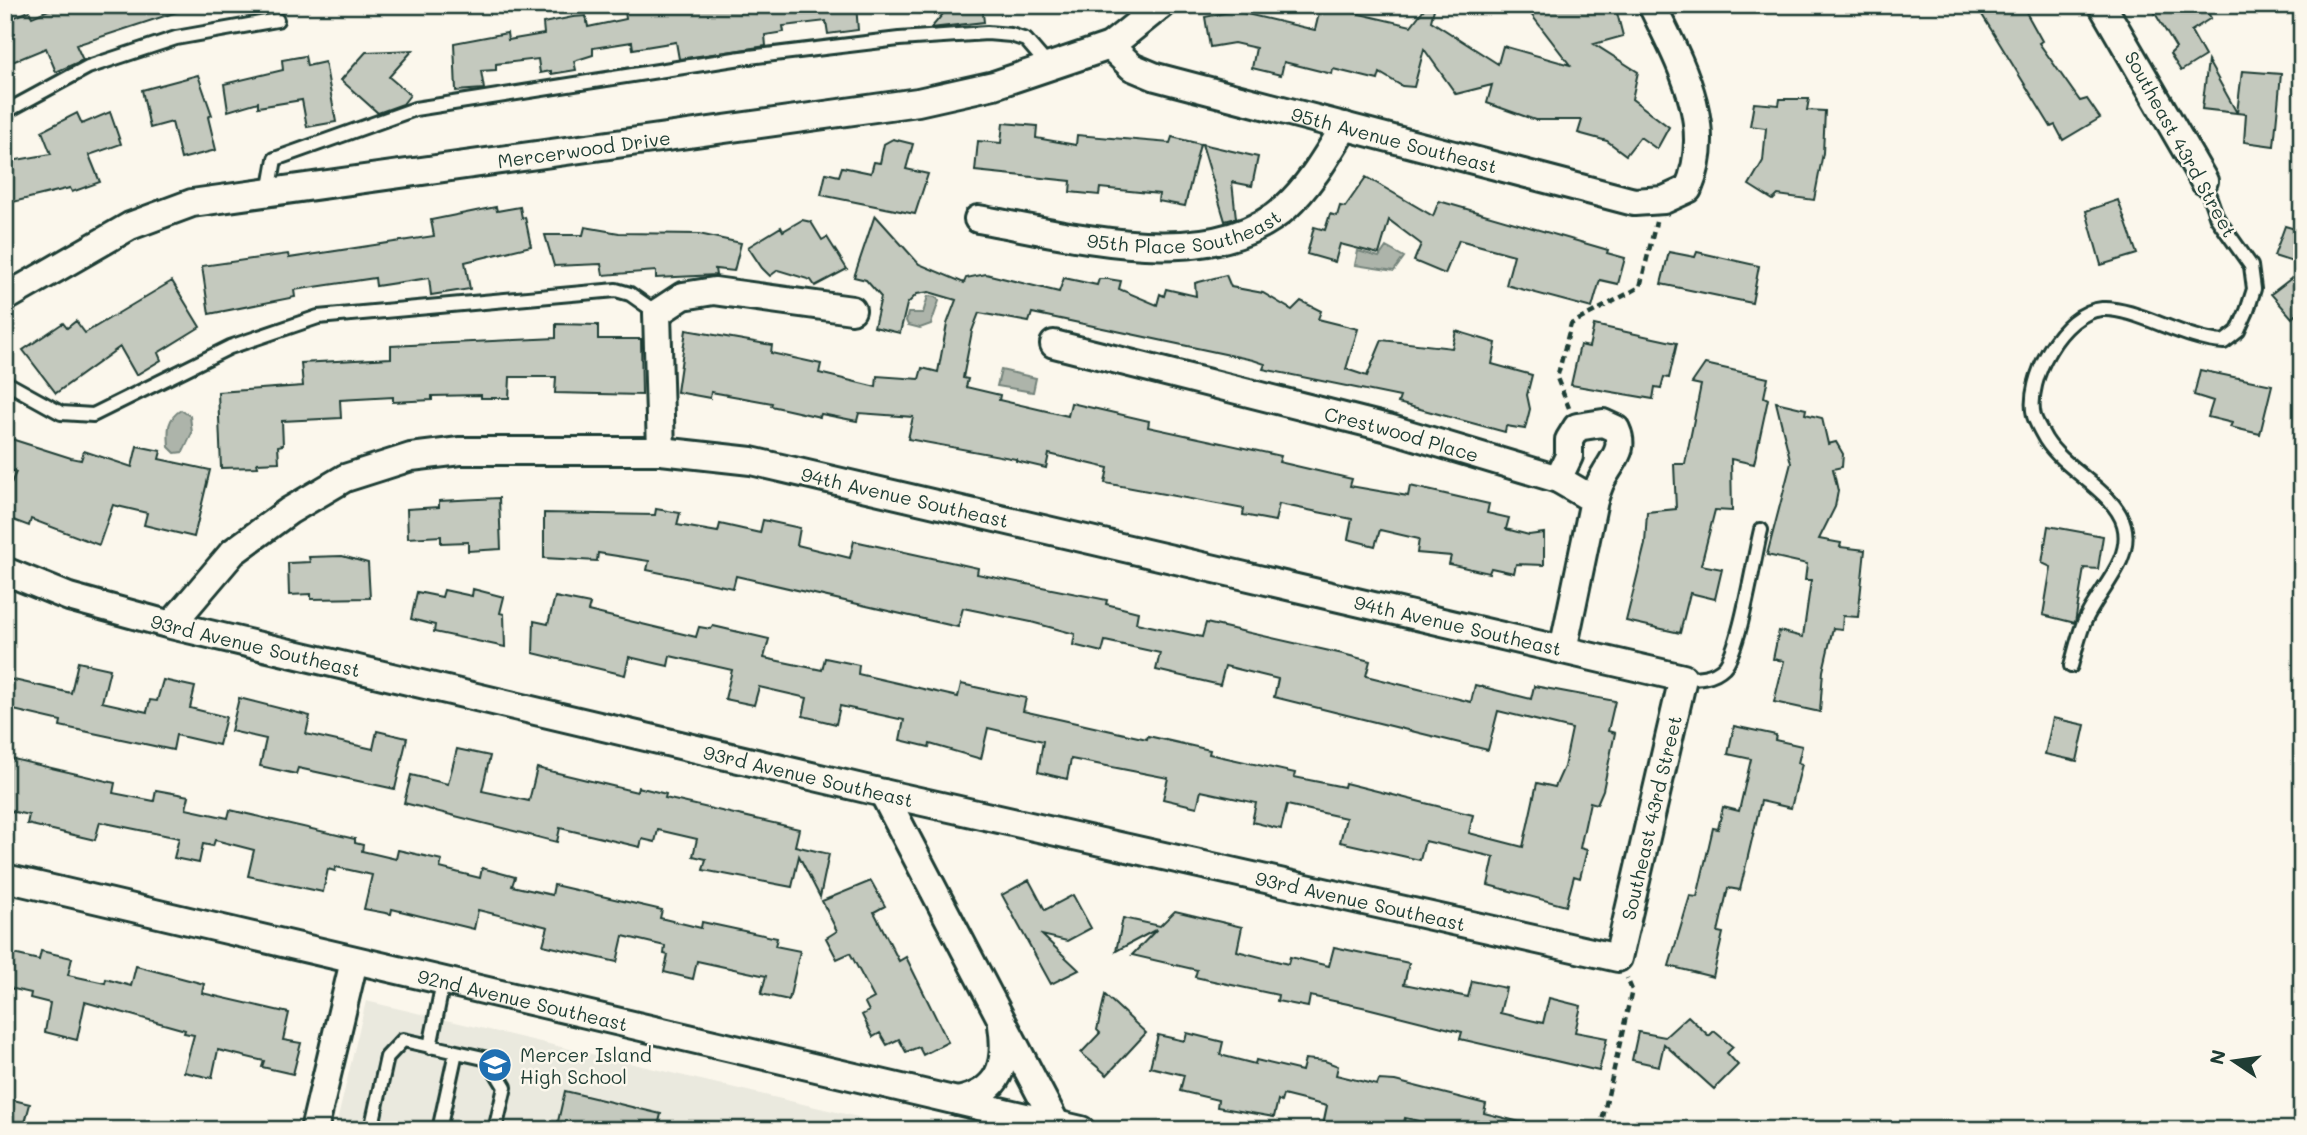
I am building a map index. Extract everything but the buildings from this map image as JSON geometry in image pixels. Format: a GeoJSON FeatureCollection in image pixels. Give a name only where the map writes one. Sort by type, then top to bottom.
{"type":"FeatureCollection","features":[{"type":"Feature","properties":{"kind":"street","name":"Mercerwood Drive"},"geometry":{"type":"LineString","coordinates":[[5,298],[130,226],[192,203],[918,102],[994,85],[1110,46],[1161,5]]}},
{"type":"Feature","properties":{"kind":"street","name":"95th Avenue Southeast"},"geometry":{"type":"LineString","coordinates":[[1110,46],[1132,67],[1156,77],[1634,202],[1657,201],[1688,189],[1695,171],[1700,142],[1698,113],[1652,5]]}},
{"type":"Feature","properties":{"kind":"street","name":"Southeast 43rd Street"},"geometry":{"type":"LineString","coordinates":[[2102,5],[2204,181]]}},
{"type":"Feature","properties":{"kind":"street","name":"95th Place Southeast"},"geometry":{"type":"LineString","coordinates":[[978,219],[1119,243],[1170,247],[1209,242],[1248,229],[1283,209],[1310,183],[1345,126]]}},
{"type":"Feature","properties":{"kind":"street"},"geometry":{"type":"LineString","coordinates":[[661,451],[657,313],[683,296],[714,291],[852,310]]}},
{"type":"Feature","properties":{"kind":"street","name":"Crestwood Place"},"geometry":{"type":"LineString","coordinates":[[1054,344],[1388,428],[1558,479],[1594,500]]}},
{"type":"Feature","properties":{"kind":"street"},"geometry":{"type":"LineString","coordinates":[[1558,479],[1569,456],[1569,440],[1577,427],[1603,423],[1616,429],[1622,440],[1619,454],[1603,476],[1594,500],[1563,650]]}},
{"type":"Feature","properties":{"kind":"street","name":"94th Avenue Southeast"},"geometry":{"type":"LineString","coordinates":[[171,625],[233,552],[289,511],[345,478],[411,457],[460,452],[661,451],[751,461],[1683,678]]}},
{"type":"Feature","properties":{"kind":"street","name":"93rd Avenue Southeast"},"geometry":{"type":"LineString","coordinates":[[5,571],[69,597],[171,625],[883,793],[1618,958]]}},
{"type":"Feature","properties":{"kind":"street","name":"Southeast 43rd Street"},"geometry":{"type":"LineString","coordinates":[[1618,958],[1683,678]]}},
{"type":"Feature","properties":{"kind":"street"},"geometry":{"type":"LineString","coordinates":[[883,793],[1002,1020],[1064,1128]]}},
{"type":"Feature","properties":{"kind":"street","name":"92nd Avenue Southeast"},"geometry":{"type":"LineString","coordinates":[[5,878],[1064,1128]]}},
{"type":"Feature","properties":{"kind":"street"},"geometry":{"type":"LineString","coordinates":[[314,1130],[354,961]]}},
{"type":"Feature","properties":{"kind":"street"},"geometry":{"type":"LineString","coordinates":[[958,1101],[978,1097],[991,1087],[1000,1072],[1004,1038],[1002,1020]]}},
{"type":"Feature","properties":{"kind":"lane"},"geometry":{"type":"LineString","coordinates":[[5,112],[88,67],[176,38],[277,20]]}},
{"type":"Feature","properties":{"kind":"lane"},"geometry":{"type":"LineString","coordinates":[[270,193],[275,159],[415,109],[469,103],[637,73],[899,39],[987,33],[1012,35],[1026,40],[1051,68]]}},
{"type":"Feature","properties":{"kind":"lane","name":"Southeast 43rd Street"},"geometry":{"type":"LineString","coordinates":[[2071,666],[2083,624],[2121,561],[2125,544],[2124,525],[2116,508],[2059,457],[2045,439],[2034,415],[2034,386],[2042,363],[2055,343],[2067,327],[2087,313],[2103,309],[2126,314],[2203,341],[2224,342],[2238,331],[2254,289],[2251,266],[2217,218],[2204,181]]}},
{"type":"Feature","properties":{"kind":"lane"},"geometry":{"type":"LineString","coordinates":[[5,382],[61,413],[93,415],[230,347],[318,317],[616,290],[630,294],[657,313]]}},
{"type":"Feature","properties":{"kind":"lane"},"geometry":{"type":"LineString","coordinates":[[1683,678],[1700,678],[1726,666],[1734,646],[1761,530]]}},
{"type":"Feature","properties":{"kind":"lane"},"geometry":{"type":"LineString","coordinates":[[430,1047],[443,982]]}},
{"type":"Feature","properties":{"kind":"lane"},"geometry":{"type":"LineString","coordinates":[[371,1130],[387,1057],[403,1040],[488,1059],[505,1087],[495,1130]]}},
{"type":"Feature","properties":{"kind":"lane"},"geometry":{"type":"LineString","coordinates":[[439,1130],[456,1052]]}},
{"type":"Feature","properties":{"kind":"path"},"geometry":{"type":"LineString","coordinates":[[1577,427],[1557,378],[1571,324],[1640,287],[1657,217],[1657,201]]}},
{"type":"Feature","properties":{"kind":"path"},"geometry":{"type":"LineString","coordinates":[[1600,1130],[1632,990],[1618,958]]}},
{"type":"Feature","properties":{"kind":"shaded area"},"geometry":{"type":"Polygon","coordinates":[[[1386,247],[1404,257],[1394,271],[1355,265],[1358,251],[1379,257],[1386,247]]]}},
{"type":"Feature","properties":{"kind":"shaded area"},"geometry":{"type":"Polygon","coordinates":[[[928,296],[936,297],[939,301],[931,324],[920,328],[908,325],[908,313],[923,313],[928,296]]]}},
{"type":"Feature","properties":{"kind":"shaded area"},"geometry":{"type":"Polygon","coordinates":[[[1001,370],[1036,378],[1033,392],[997,386],[1001,370]]]}},
{"type":"Feature","properties":{"kind":"shaded area"},"geometry":{"type":"Polygon","coordinates":[[[181,410],[190,416],[192,433],[183,452],[175,453],[169,447],[169,426],[173,417],[181,410]]]}},
{"type":"Feature","properties":{"kind":"shaded area","name":"Mercer Island High School"},"geometry":{"type":"Polygon","coordinates":[[[366,1001],[913,1130],[335,1130],[366,1001]]]}},
{"type":"Feature","properties":{"kind":"place","name":"Mercer Island High School"},"geometry":{"type":"Point","coordinates":[495,1065]}}]}
